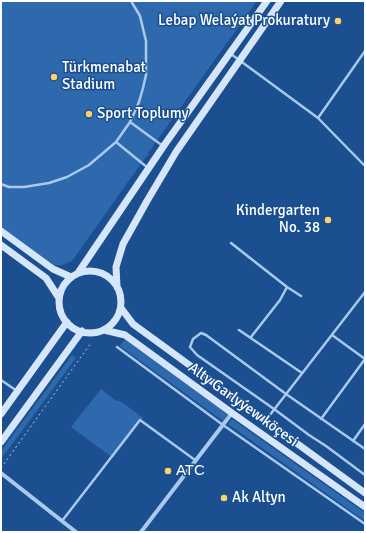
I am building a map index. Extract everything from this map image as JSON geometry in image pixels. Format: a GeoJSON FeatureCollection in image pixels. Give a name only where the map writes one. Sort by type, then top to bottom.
{"type":"FeatureCollection","features":[{"type":"Feature","properties":{"kind":"main road"},"geometry":{"type":"LineString","coordinates":[[78,273],[164,146],[267,1]]}},
{"type":"Feature","properties":{"kind":"main road"},"geometry":{"type":"LineString","coordinates":[[117,287],[116,267],[123,244],[147,201],[176,152],[281,1]]}},
{"type":"Feature","properties":{"kind":"main road"},"geometry":{"type":"LineString","coordinates":[[1,231],[53,269],[71,277]]}},
{"type":"Feature","properties":{"kind":"main road"},"geometry":{"type":"LineString","coordinates":[[1,245],[46,278],[59,298]]}},
{"type":"Feature","properties":{"kind":"main road"},"geometry":{"type":"LineString","coordinates":[[96,271],[104,274],[112,280],[117,287],[121,301],[120,308],[117,317],[112,324],[104,330],[90,333],[79,331],[70,325],[63,317],[59,298],[61,290],[71,277],[78,273],[96,271]]}},
{"type":"Feature","properties":{"kind":"main road","name":"Alty Garlyýew köçesi"},"geometry":{"type":"LineString","coordinates":[[120,308],[138,328],[365,493]]}},
{"type":"Feature","properties":{"kind":"main road"},"geometry":{"type":"LineString","coordinates":[[1,414],[67,322]]}},
{"type":"Feature","properties":{"kind":"main road","name":"Alty Garlyýew köçesi"},"geometry":{"type":"LineString","coordinates":[[104,330],[126,335],[232,413],[365,507]]}},
{"type":"Feature","properties":{"kind":"main road"},"geometry":{"type":"LineString","coordinates":[[1,442],[82,331]]}},
{"type":"Feature","properties":{"kind":"street"},"geometry":{"type":"LineString","coordinates":[[141,532],[232,413]]}},
{"type":"Feature","properties":{"kind":"street"},"geometry":{"type":"LineString","coordinates":[[1,473],[76,532]]}},
{"type":"Feature","properties":{"kind":"lane"},"geometry":{"type":"LineString","coordinates":[[1,184],[9,187],[24,187],[49,183],[67,177],[88,165],[116,142],[130,122],[139,102],[146,74],[146,42],[140,16],[130,1]]}},
{"type":"Feature","properties":{"kind":"lane"},"geometry":{"type":"LineString","coordinates":[[318,118],[365,51]]}},
{"type":"Feature","properties":{"kind":"lane"},"geometry":{"type":"LineString","coordinates":[[229,53],[318,118],[365,166]]}},
{"type":"Feature","properties":{"kind":"lane"},"geometry":{"type":"LineString","coordinates":[[130,122],[164,146]]}},
{"type":"Feature","properties":{"kind":"lane"},"geometry":{"type":"LineString","coordinates":[[116,142],[149,168]]}},
{"type":"Feature","properties":{"kind":"lane"},"geometry":{"type":"LineString","coordinates":[[231,243],[287,287],[301,296]]}},
{"type":"Feature","properties":{"kind":"lane"},"geometry":{"type":"LineString","coordinates":[[251,337],[280,300],[287,287]]}},
{"type":"Feature","properties":{"kind":"lane"},"geometry":{"type":"LineString","coordinates":[[266,421],[365,292]]}},
{"type":"Feature","properties":{"kind":"lane"},"geometry":{"type":"LineString","coordinates":[[239,330],[302,373]]}},
{"type":"Feature","properties":{"kind":"lane"},"geometry":{"type":"LineString","coordinates":[[365,449],[286,394],[206,335],[201,333],[193,339],[190,347],[197,355],[365,475]]}},
{"type":"Feature","properties":{"kind":"lane"},"geometry":{"type":"LineString","coordinates":[[322,419],[365,359],[332,335]]}},
{"type":"Feature","properties":{"kind":"lane"},"geometry":{"type":"LineString","coordinates":[[117,347],[223,425],[365,524]]}},
{"type":"Feature","properties":{"kind":"lane"},"geometry":{"type":"LineString","coordinates":[[1,380],[17,392]]}},
{"type":"Feature","properties":{"kind":"lane"},"geometry":{"type":"LineString","coordinates":[[61,521],[140,420],[195,460]]}},
{"type":"Feature","properties":{"kind":"lane"},"geometry":{"type":"LineString","coordinates":[[353,441],[365,424]]}},
{"type":"Feature","properties":{"kind":"path"},"geometry":{"type":"LineString","coordinates":[[1,468],[92,343]]}},
{"type":"Feature","properties":{"kind":"shaded area","name":"Sport Toplumy"},"geometry":{"type":"Polygon","coordinates":[[[1,1],[257,1],[72,261],[62,265],[54,265],[1,227],[1,1]]]}},
{"type":"Feature","properties":{"kind":"shaded area"},"geometry":{"type":"Polygon","coordinates":[[[125,339],[228,414],[223,421],[120,346],[125,339]]]}},
{"type":"Feature","properties":{"kind":"shaded area"},"geometry":{"type":"Polygon","coordinates":[[[72,355],[76,358],[1,459],[1,451],[72,355]]]}},
{"type":"Feature","properties":{"kind":"shaded area"},"geometry":{"type":"Polygon","coordinates":[[[101,389],[115,400],[122,402],[143,418],[113,458],[71,427],[101,389]]]}},
{"type":"Feature","properties":{"kind":"shaded area"},"geometry":{"type":"Polygon","coordinates":[[[232,419],[365,513],[365,521],[228,424],[232,419]]]}},
{"type":"Feature","properties":{"kind":"place","name":"Lebap Welaýat Prokuratury"},"geometry":{"type":"Point","coordinates":[338,21]}},
{"type":"Feature","properties":{"kind":"place","name":"Türkmenabat Stadium"},"geometry":{"type":"Point","coordinates":[54,77]}},
{"type":"Feature","properties":{"kind":"place","name":"Sport Toplumy"},"geometry":{"type":"Point","coordinates":[89,114]}},
{"type":"Feature","properties":{"kind":"place","name":"Kindergarten No. 38"},"geometry":{"type":"Point","coordinates":[328,220]}},
{"type":"Feature","properties":{"kind":"place","name":"АТС"},"geometry":{"type":"Point","coordinates":[168,471]}},
{"type":"Feature","properties":{"kind":"place","name":"Ak Altyn"},"geometry":{"type":"Point","coordinates":[224,498]}}]}
